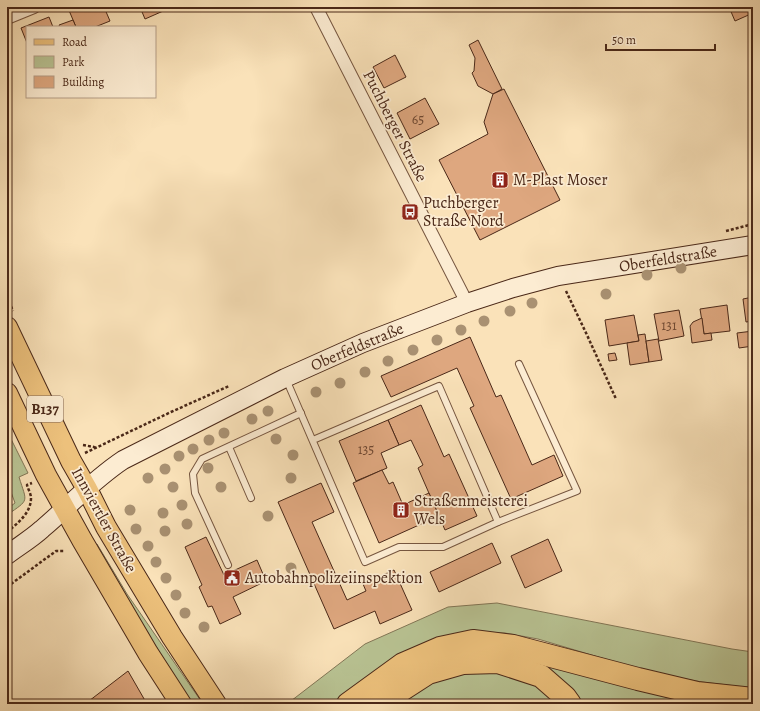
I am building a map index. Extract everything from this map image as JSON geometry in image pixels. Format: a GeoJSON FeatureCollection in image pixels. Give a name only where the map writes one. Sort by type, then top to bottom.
{"type":"FeatureCollection","features":[{"type":"Feature","properties":{"kind":"highway"},"geometry":{"type":"LineString","coordinates":[[348,704],[403,664],[440,648],[473,641],[513,646],[638,680],[697,693],[753,699]]}},
{"type":"Feature","properties":{"kind":"highway"},"geometry":{"type":"LineString","coordinates":[[380,704],[428,673],[462,663],[498,662],[541,676],[565,697],[570,704]]}},
{"type":"Feature","properties":{"kind":"main road","name":"Oberfeldstraße"},"geometry":{"type":"LineString","coordinates":[[7,555],[42,530],[110,468],[123,460],[285,378],[363,343],[467,303],[513,288],[558,276],[753,245]]}},
{"type":"Feature","properties":{"kind":"main road","name":"Innviertler Straße"},"geometry":{"type":"LineString","coordinates":[[7,327],[71,461],[87,488],[106,527],[168,630],[216,704]]}},
{"type":"Feature","properties":{"kind":"main road","name":"Innviertler Straße"},"geometry":{"type":"LineString","coordinates":[[7,393],[64,509],[148,652],[182,704]]}},
{"type":"Feature","properties":{"kind":"street"},"geometry":{"type":"LineString","coordinates":[[7,18],[34,7]]}},
{"type":"Feature","properties":{"kind":"street","name":"Puchberger Straße"},"geometry":{"type":"LineString","coordinates":[[316,7],[467,303]]}},
{"type":"Feature","properties":{"kind":"lane"},"geometry":{"type":"LineString","coordinates":[[285,378],[313,440],[364,562],[399,548],[443,548],[498,522],[577,491],[518,364]]}},
{"type":"Feature","properties":{"kind":"lane"},"geometry":{"type":"LineString","coordinates":[[313,440],[439,386],[498,522]]}},
{"type":"Feature","properties":{"kind":"lane"},"geometry":{"type":"LineString","coordinates":[[228,565],[195,493],[193,474],[202,459],[301,413]]}},
{"type":"Feature","properties":{"kind":"lane"},"geometry":{"type":"LineString","coordinates":[[229,447],[251,498]]}},
{"type":"Feature","properties":{"kind":"path"},"geometry":{"type":"LineString","coordinates":[[558,276],[616,398]]}},
{"type":"Feature","properties":{"kind":"path"},"geometry":{"type":"LineString","coordinates":[[7,522],[11,528]]}},
{"type":"Feature","properties":{"kind":"path"},"geometry":{"type":"LineString","coordinates":[[7,587],[56,551],[65,551]]}},
{"type":"Feature","properties":{"kind":"green space"},"geometry":{"type":"Polygon","coordinates":[[[7,431],[28,473],[19,477],[25,500],[20,506],[7,515],[7,509],[15,503],[7,481],[7,469],[10,463],[7,449],[7,431]]]}},
{"type":"Feature","properties":{"kind":"green space"},"geometry":{"type":"Polygon","coordinates":[[[97,544],[127,594],[203,704],[192,704],[162,660],[94,546],[97,544]]]}},
{"type":"Feature","properties":{"kind":"green space"},"geometry":{"type":"Polygon","coordinates":[[[497,603],[753,652],[753,688],[702,682],[652,673],[538,639],[505,633],[467,632],[406,652],[333,704],[287,704],[365,644],[448,607],[497,603]]]}},
{"type":"Feature","properties":{"kind":"green space"},"geometry":{"type":"Polygon","coordinates":[[[459,649],[504,650],[568,665],[657,693],[737,704],[580,704],[560,682],[536,664],[498,653],[455,656],[409,673],[369,704],[356,704],[413,665],[459,649]]]}},
{"type":"Feature","properties":{"kind":"green space"},"geometry":{"type":"Polygon","coordinates":[[[461,670],[509,672],[537,684],[561,704],[390,704],[436,676],[461,670]]]}},
{"type":"Feature","properties":{"kind":"building"},"geometry":{"type":"Polygon","coordinates":[[[104,7],[110,21],[98,26],[76,26],[68,8],[104,7]]]}},
{"type":"Feature","properties":{"kind":"building"},"geometry":{"type":"Polygon","coordinates":[[[140,7],[169,7],[170,8],[145,19],[140,7]]]}},
{"type":"Feature","properties":{"kind":"building"},"geometry":{"type":"Polygon","coordinates":[[[729,7],[753,7],[753,13],[735,21],[729,7]]]}},
{"type":"Feature","properties":{"kind":"building"},"geometry":{"type":"Polygon","coordinates":[[[49,17],[53,26],[26,26],[49,17]]]}},
{"type":"Feature","properties":{"kind":"building"},"geometry":{"type":"Polygon","coordinates":[[[73,20],[76,26],[60,26],[73,20]]]}},
{"type":"Feature","properties":{"kind":"building"},"geometry":{"type":"Polygon","coordinates":[[[26,26],[26,40],[21,28],[26,26]]]}},
{"type":"Feature","properties":{"kind":"building"},"geometry":{"type":"Polygon","coordinates":[[[478,40],[502,89],[493,94],[478,86],[472,73],[474,71],[475,58],[469,45],[478,40]]]}},
{"type":"Feature","properties":{"kind":"building"},"geometry":{"type":"Polygon","coordinates":[[[395,55],[406,77],[384,88],[373,67],[395,55]]]}},
{"type":"Feature","properties":{"kind":"building","name":"M-Plast Moser"},"geometry":{"type":"Polygon","coordinates":[[[504,89],[560,200],[480,240],[439,160],[488,134],[484,122],[493,94],[504,89]]]}},
{"type":"Feature","properties":{"kind":"building"},"geometry":{"type":"Polygon","coordinates":[[[425,98],[439,124],[410,139],[397,113],[425,98]]]}},
{"type":"Feature","properties":{"kind":"building"},"geometry":{"type":"Polygon","coordinates":[[[753,297],[753,321],[746,322],[743,299],[753,297]]]}},
{"type":"Feature","properties":{"kind":"building"},"geometry":{"type":"Polygon","coordinates":[[[727,305],[730,331],[704,334],[700,309],[727,305]]]}},
{"type":"Feature","properties":{"kind":"building"},"geometry":{"type":"Polygon","coordinates":[[[679,310],[684,336],[659,341],[654,314],[679,310]]]}},
{"type":"Feature","properties":{"kind":"building"},"geometry":{"type":"Polygon","coordinates":[[[634,315],[639,341],[609,346],[605,320],[634,315]]]}},
{"type":"Feature","properties":{"kind":"building"},"geometry":{"type":"Polygon","coordinates":[[[702,318],[704,334],[711,333],[712,340],[692,343],[690,326],[693,322],[702,318]]]}},
{"type":"Feature","properties":{"kind":"building"},"geometry":{"type":"Polygon","coordinates":[[[753,331],[753,346],[739,348],[737,333],[753,331]]]}},
{"type":"Feature","properties":{"kind":"building"},"geometry":{"type":"Polygon","coordinates":[[[645,334],[649,362],[630,365],[627,343],[639,341],[638,335],[645,334]]]}},
{"type":"Feature","properties":{"kind":"building"},"geometry":{"type":"Polygon","coordinates":[[[470,337],[496,397],[501,395],[532,465],[554,455],[563,476],[511,499],[470,408],[474,406],[457,368],[391,397],[381,376],[470,337]]]}},
{"type":"Feature","properties":{"kind":"building"},"geometry":{"type":"Polygon","coordinates":[[[658,339],[662,360],[649,362],[646,341],[658,339]]]}},
{"type":"Feature","properties":{"kind":"building"},"geometry":{"type":"Polygon","coordinates":[[[615,353],[617,360],[609,361],[608,354],[615,353]]]}},
{"type":"Feature","properties":{"kind":"building"},"geometry":{"type":"Polygon","coordinates":[[[421,405],[444,457],[449,454],[477,516],[445,530],[418,468],[423,465],[411,440],[399,445],[388,420],[421,405]]]}},
{"type":"Feature","properties":{"kind":"building"},"geometry":{"type":"Polygon","coordinates":[[[388,420],[399,445],[381,453],[387,468],[356,481],[339,441],[388,420]]]}},
{"type":"Feature","properties":{"kind":"building","name":"Straßenmeisterei Wels"},"geometry":{"type":"Polygon","coordinates":[[[382,470],[389,484],[393,482],[403,505],[429,493],[439,516],[379,543],[353,483],[382,470]]]}},
{"type":"Feature","properties":{"kind":"building"},"geometry":{"type":"Polygon","coordinates":[[[321,483],[334,512],[312,522],[347,600],[366,591],[363,584],[394,570],[412,610],[380,624],[375,611],[334,629],[278,502],[321,483]]]}},
{"type":"Feature","properties":{"kind":"building","name":"Autobahnpolizeiinspektion"},"geometry":{"type":"Polygon","coordinates":[[[206,537],[224,575],[257,560],[266,581],[233,597],[241,614],[220,624],[212,606],[208,607],[199,587],[202,585],[185,547],[206,537]]]}},
{"type":"Feature","properties":{"kind":"building"},"geometry":{"type":"Polygon","coordinates":[[[548,539],[562,571],[525,588],[511,556],[548,539]]]}},
{"type":"Feature","properties":{"kind":"building"},"geometry":{"type":"Polygon","coordinates":[[[492,543],[501,563],[439,592],[430,572],[492,543]]]}},
{"type":"Feature","properties":{"kind":"building"},"geometry":{"type":"Polygon","coordinates":[[[128,671],[147,704],[85,704],[128,671]]]}},
{"type":"Feature","properties":{"kind":"place","name":"M-Plast Moser"},"geometry":{"type":"Point","coordinates":[500,180]}},
{"type":"Feature","properties":{"kind":"place","name":"Puchberger Straße Nord"},"geometry":{"type":"Point","coordinates":[410,212]}},
{"type":"Feature","properties":{"kind":"place","name":"Straßenmeisterei Wels"},"geometry":{"type":"Point","coordinates":[401,510]}},
{"type":"Feature","properties":{"kind":"place","name":"Autobahnpolizeiinspektion"},"geometry":{"type":"Point","coordinates":[232,578]}}]}
